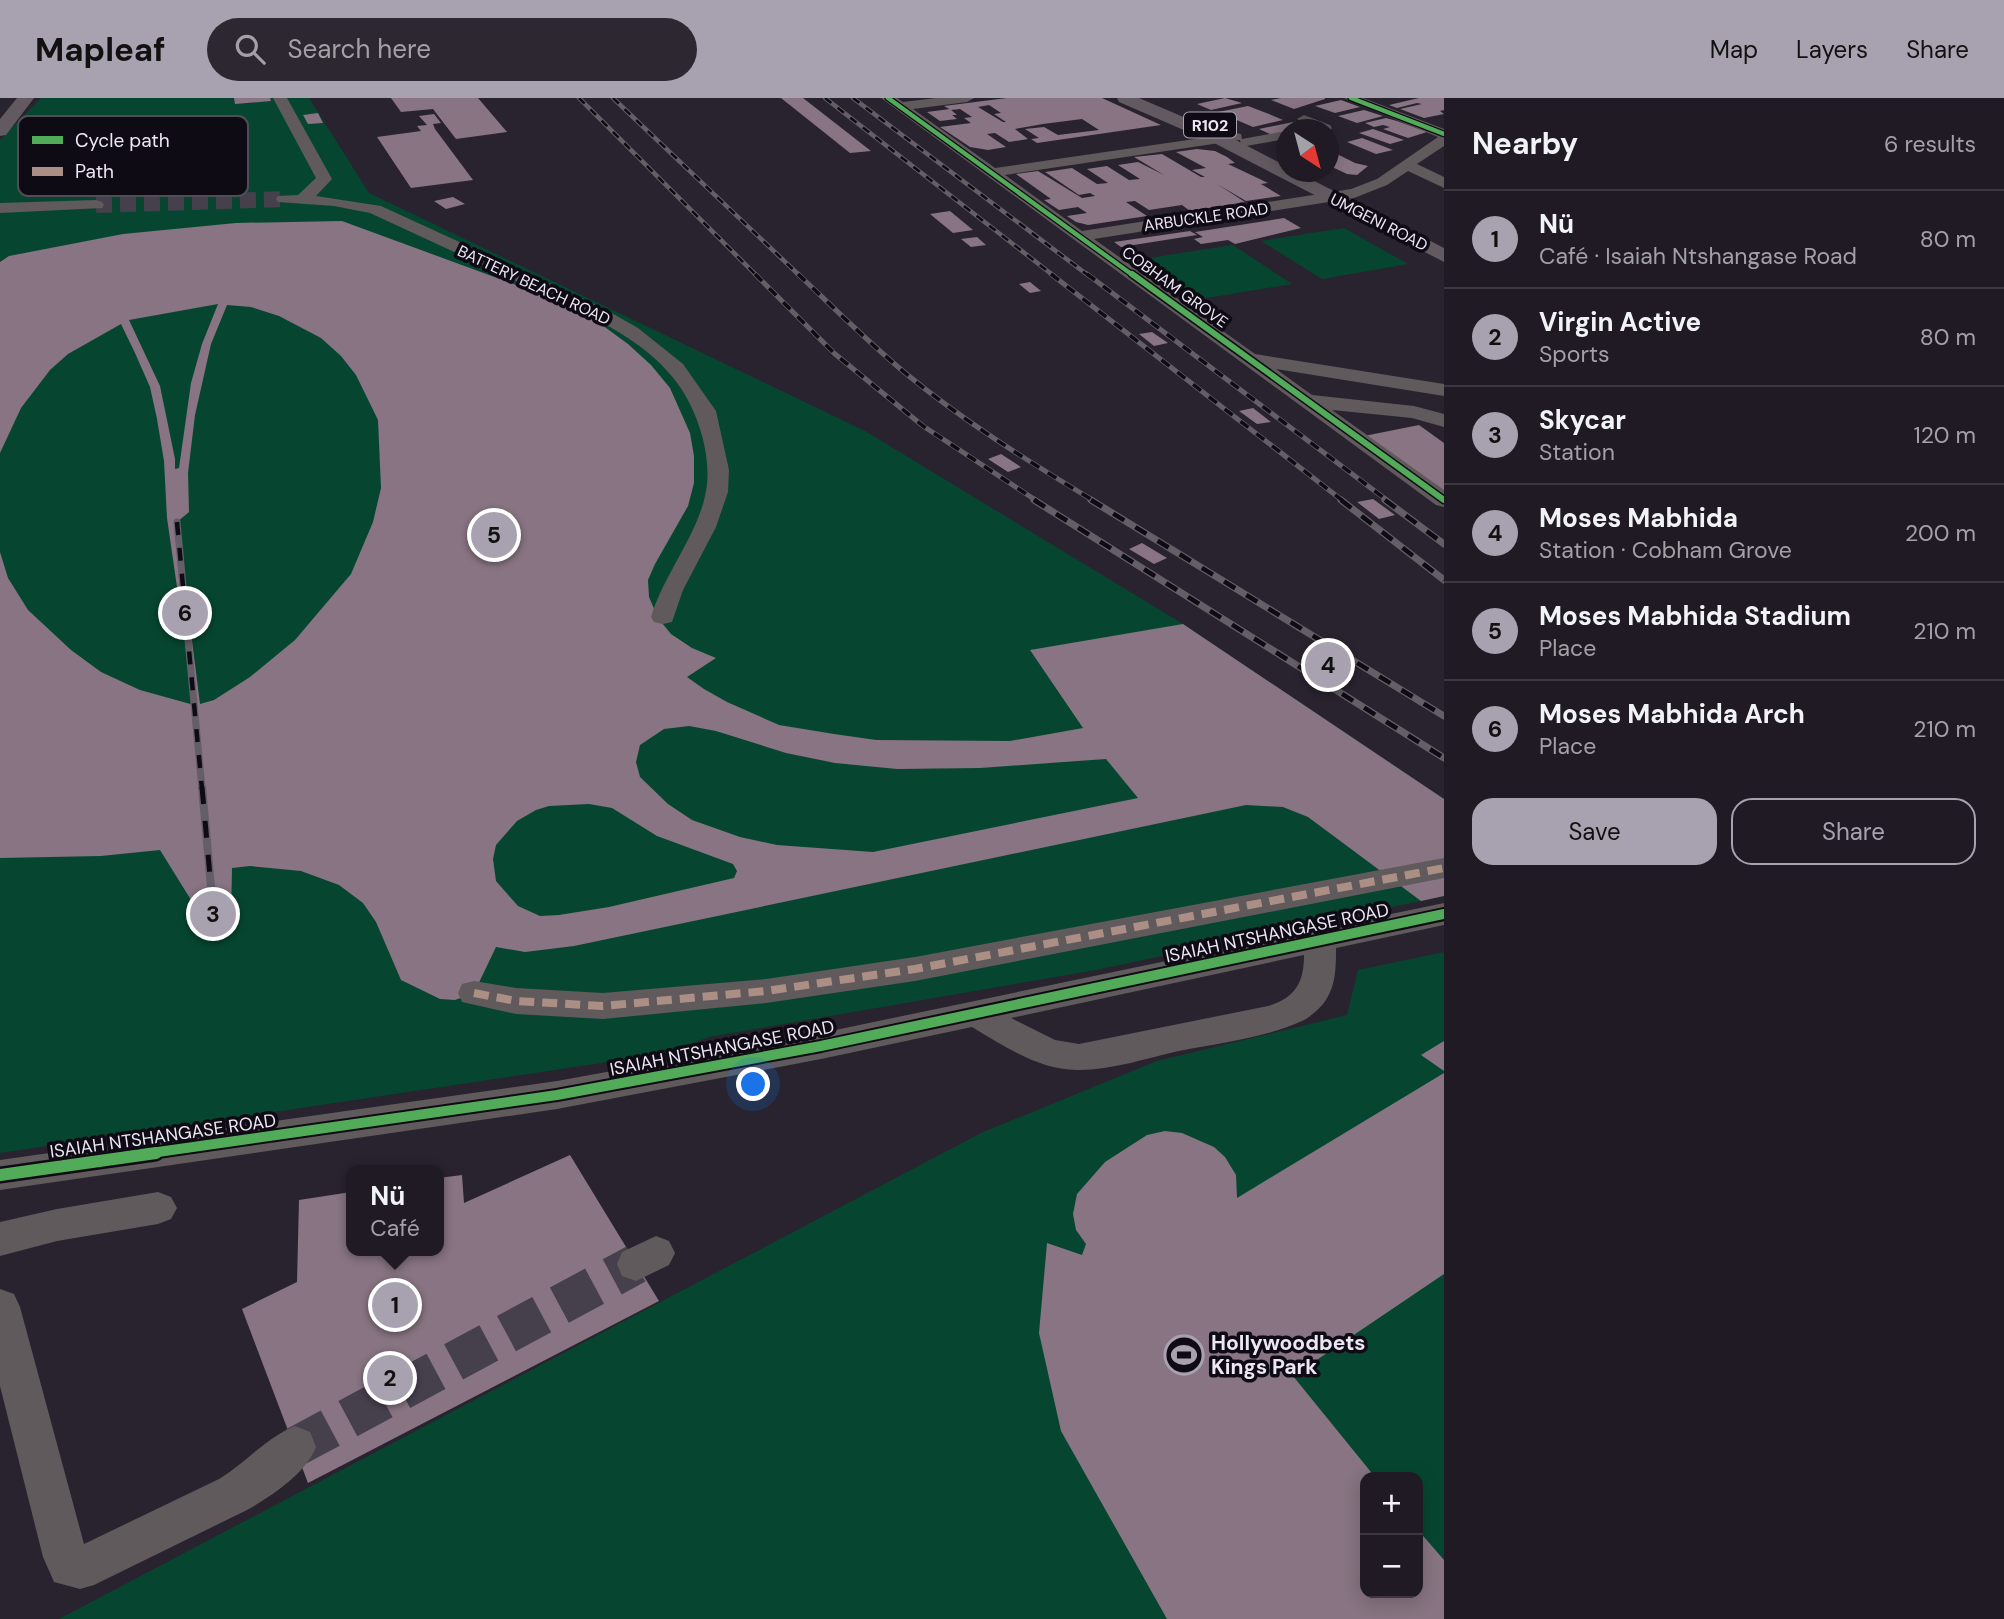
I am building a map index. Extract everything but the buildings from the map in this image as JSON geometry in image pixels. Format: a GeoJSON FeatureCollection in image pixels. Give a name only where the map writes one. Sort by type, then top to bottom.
{"type":"FeatureCollection","features":[{"type":"Feature","properties":{"kind":"main road"},"geometry":{"type":"LineString","coordinates":[[0,131],[26,98]]}},
{"type":"Feature","properties":{"kind":"main road","name":"UMGENI ROAD"},"geometry":{"type":"LineString","coordinates":[[1125,98],[1202,126],[1276,158]]}},
{"type":"Feature","properties":{"kind":"main road","name":"UMGENI ROAD"},"geometry":{"type":"LineString","coordinates":[[1147,98],[1202,126]]}},
{"type":"Feature","properties":{"kind":"main road","name":"UMGENI ROAD"},"geometry":{"type":"LineString","coordinates":[[1235,140],[1444,256]]}},
{"type":"Feature","properties":{"kind":"main road","name":"UMGENI ROAD"},"geometry":{"type":"LineString","coordinates":[[1318,182],[1338,196],[1444,244]]}},
{"type":"Feature","properties":{"kind":"street"},"geometry":{"type":"LineString","coordinates":[[280,98],[324,179],[303,199]]}},
{"type":"Feature","properties":{"kind":"street"},"geometry":{"type":"LineString","coordinates":[[894,102],[967,98]]}},
{"type":"Feature","properties":{"kind":"street"},"geometry":{"type":"LineString","coordinates":[[1351,98],[1444,136]]}},
{"type":"Feature","properties":{"kind":"street","name":"COBHAM GROVE"},"geometry":{"type":"LineString","coordinates":[[894,102],[968,159],[992,164],[1081,236],[1444,500]]}},
{"type":"Feature","properties":{"kind":"street"},"geometry":{"type":"LineString","coordinates":[[1169,131],[1202,126]]}},
{"type":"Feature","properties":{"kind":"street"},"geometry":{"type":"LineString","coordinates":[[992,164],[1103,156],[1276,136]]}},
{"type":"Feature","properties":{"kind":"street","name":"ARBUCKLE ROAD"},"geometry":{"type":"LineString","coordinates":[[1081,236],[1338,196],[1382,182],[1444,136]]}},
{"type":"Feature","properties":{"kind":"street"},"geometry":{"type":"LineString","coordinates":[[1081,143],[1103,156]]}},
{"type":"Feature","properties":{"kind":"street"},"geometry":{"type":"LineString","coordinates":[[1407,165],[1444,183]]}},
{"type":"Feature","properties":{"kind":"street","name":"BATTERY BEACH ROAD"},"geometry":{"type":"LineString","coordinates":[[284,199],[359,204],[392,216],[471,256],[596,312],[631,332],[676,368],[706,411],[718,470],[717,492],[705,527],[671,590],[663,617]]}},
{"type":"Feature","properties":{"kind":"street"},"geometry":{"type":"LineString","coordinates":[[0,208],[96,205]]}},
{"type":"Feature","properties":{"kind":"street"},"geometry":{"type":"LineString","coordinates":[[1249,359],[1444,390]]}},
{"type":"Feature","properties":{"kind":"street"},"geometry":{"type":"LineString","coordinates":[[1307,401],[1414,412],[1444,421]]}},
{"type":"Feature","properties":{"kind":"street"},"geometry":{"type":"LineString","coordinates":[[474,993],[516,1001],[603,1006],[766,991],[928,967],[1444,868]]}},
{"type":"Feature","properties":{"kind":"street","name":"ISAIAH NTSHANGASE ROAD"},"geometry":{"type":"LineString","coordinates":[[0,1175],[557,1095],[821,1046],[1444,914]]}},
{"type":"Feature","properties":{"kind":"street"},"geometry":{"type":"LineString","coordinates":[[976,1013],[1022,1041],[1052,1053],[1079,1057],[1173,1040],[1293,1011],[1312,995],[1320,975],[1320,940]]}},
{"type":"Feature","properties":{"kind":"street"},"geometry":{"type":"LineString","coordinates":[[0,1239],[57,1225],[158,1208]]}},
{"type":"Feature","properties":{"kind":"street"},"geometry":{"type":"LineString","coordinates":[[0,1307],[69,1566],[80,1567],[94,1563],[234,1494],[260,1477],[295,1447]]}},
{"type":"Feature","properties":{"kind":"green space"},"geometry":{"type":"Polygon","coordinates":[[[41,98],[309,98],[369,193],[865,431],[1183,624],[1444,799],[1444,896],[1096,970],[709,1037],[668,1053],[0,1153],[0,140],[18,122],[18,196],[248,196],[248,116],[23,116],[41,98]]]}},
{"type":"Feature","properties":{"kind":"green space"},"geometry":{"type":"Polygon","coordinates":[[[1344,228],[1408,264],[1322,279],[1261,241],[1344,228]]]}},
{"type":"Feature","properties":{"kind":"green space"},"geometry":{"type":"Polygon","coordinates":[[[1233,245],[1292,284],[1201,299],[1142,259],[1233,245]]]}},
{"type":"Feature","properties":{"kind":"green space"},"geometry":{"type":"Polygon","coordinates":[[[1444,952],[1444,1619],[59,1619],[981,1133],[1157,1061],[1347,1015],[1358,970],[1444,952]]]}},
{"type":"Feature","properties":{"kind":"tunnel"},"geometry":{"type":"LineString","coordinates":[[96,205],[284,199]]}},
{"type":"Feature","properties":{"kind":"tunnel"},"geometry":{"type":"LineString","coordinates":[[295,1447],[636,1264]]}},
{"type":"Feature","properties":{"kind":"railway"},"geometry":{"type":"LineString","coordinates":[[579,98],[835,354],[923,426],[1037,501]]}},
{"type":"Feature","properties":{"kind":"railway"},"geometry":{"type":"LineString","coordinates":[[613,98],[800,276]]}},
{"type":"Feature","properties":{"kind":"railway"},"geometry":{"type":"LineString","coordinates":[[825,98],[1054,276]]}},
{"type":"Feature","properties":{"kind":"railway"},"geometry":{"type":"LineString","coordinates":[[853,98],[1089,276]]}},
{"type":"Feature","properties":{"kind":"railway"},"geometry":{"type":"LineString","coordinates":[[798,274],[926,390],[996,440],[1094,501]]}},
{"type":"Feature","properties":{"kind":"railway"},"geometry":{"type":"LineString","coordinates":[[1051,274],[1343,501]]}},
{"type":"Feature","properties":{"kind":"railway"},"geometry":{"type":"LineString","coordinates":[[1087,274],[1388,501]]}},
{"type":"Feature","properties":{"kind":"railway"},"geometry":{"type":"LineString","coordinates":[[1034,500],[1444,758]]}},
{"type":"Feature","properties":{"kind":"railway"},"geometry":{"type":"LineString","coordinates":[[1091,500],[1444,716]]}},
{"type":"Feature","properties":{"kind":"railway"},"geometry":{"type":"LineString","coordinates":[[1341,500],[1444,580]]}},
{"type":"Feature","properties":{"kind":"railway"},"geometry":{"type":"LineString","coordinates":[[1385,500],[1444,544]]}},
{"type":"Feature","properties":{"kind":"railway"},"geometry":{"type":"LineString","coordinates":[[177,522],[202,789]]}},
{"type":"Feature","properties":{"kind":"railway"},"geometry":{"type":"LineString","coordinates":[[202,787],[213,909]]}},
{"type":"Feature","properties":{"kind":"marked path"},"geometry":{"type":"LineString","coordinates":[[474,993],[516,1001],[603,1006],[766,991],[915,969],[1444,868]]}},
{"type":"Feature","properties":{"kind":"cycle path"},"geometry":{"type":"LineString","coordinates":[[888,98],[1444,500]]}},
{"type":"Feature","properties":{"kind":"cycle path"},"geometry":{"type":"LineString","coordinates":[[1351,98],[1444,134]]}},
{"type":"Feature","properties":{"kind":"cycle path"},"geometry":{"type":"LineString","coordinates":[[0,1175],[557,1095],[821,1046],[1444,914]]}},
{"type":"Feature","properties":{"kind":"place","name":"Moses Mabhida Stadium"},"geometry":{"type":"Point","coordinates":[494,535]}},
{"type":"Feature","properties":{"kind":"place","name":"Moses Mabhida Arch"},"geometry":{"type":"Point","coordinates":[185,613]}},
{"type":"Feature","properties":{"kind":"place","name":"Moses Mabhida"},"geometry":{"type":"Point","coordinates":[1328,665]}},
{"type":"Feature","properties":{"kind":"place","name":"Skycar"},"geometry":{"type":"Point","coordinates":[213,914]}},
{"type":"Feature","properties":{"kind":"place","name":"Nü"},"geometry":{"type":"Point","coordinates":[395,1305]}},
{"type":"Feature","properties":{"kind":"place","name":"Hollywoodbets Kings Park"},"geometry":{"type":"Point","coordinates":[1184,1355]}},
{"type":"Feature","properties":{"kind":"place","name":"Virgin Active"},"geometry":{"type":"Point","coordinates":[390,1378]}}]}
